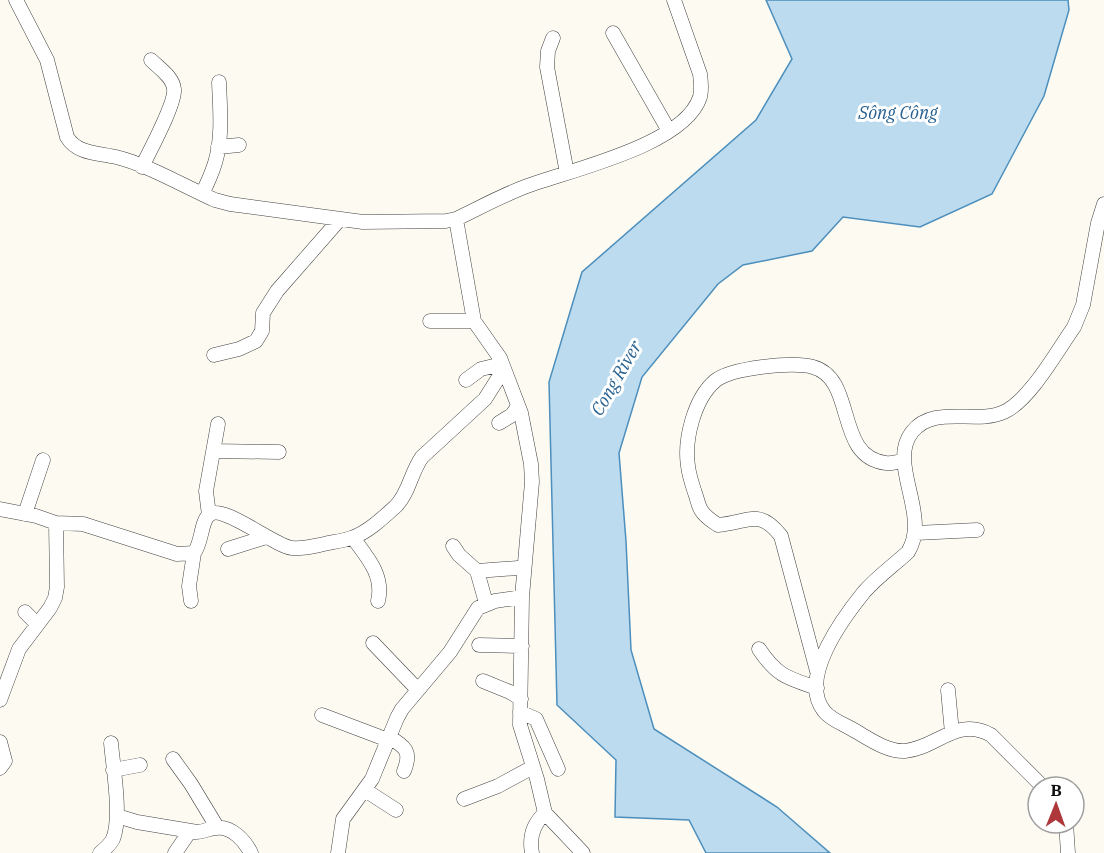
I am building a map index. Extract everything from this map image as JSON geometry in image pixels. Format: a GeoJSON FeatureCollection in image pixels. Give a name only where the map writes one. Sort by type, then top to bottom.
{"type":"FeatureCollection","features":[{"type":"Feature","properties":{"kind":"street"},"geometry":{"type":"LineString","coordinates":[[16,0],[47,60],[67,137],[72,146],[142,166],[202,194],[230,204],[379,223],[456,219],[514,191],[624,153],[684,121],[693,110],[701,85],[700,74],[674,0]]}},
{"type":"Feature","properties":{"kind":"street"},"geometry":{"type":"LineString","coordinates":[[614,33],[669,131]]}},
{"type":"Feature","properties":{"kind":"street"},"geometry":{"type":"LineString","coordinates":[[553,38],[548,51],[547,67],[567,173]]}},
{"type":"Feature","properties":{"kind":"street"},"geometry":{"type":"LineString","coordinates":[[142,166],[162,125],[174,89],[171,80],[151,60]]}},
{"type":"Feature","properties":{"kind":"street"},"geometry":{"type":"LineString","coordinates":[[202,194],[215,162],[218,147],[221,117],[219,82]]}},
{"type":"Feature","properties":{"kind":"street"},"geometry":{"type":"LineString","coordinates":[[218,147],[238,145]]}},
{"type":"Feature","properties":{"kind":"street"},"geometry":{"type":"LineString","coordinates":[[1031,775],[991,735],[972,728],[952,733],[916,748],[905,750],[886,748],[832,718],[824,711],[818,700],[818,673],[828,644],[858,601],[870,586],[908,552],[913,544],[916,522],[896,462],[910,434],[919,424],[944,417],[989,416],[1002,413],[1023,398],[1080,316],[1098,223],[1104,204]]}},
{"type":"Feature","properties":{"kind":"street"},"geometry":{"type":"LineString","coordinates":[[214,355],[239,349],[256,341],[262,331],[263,313],[277,291],[340,219]]}},
{"type":"Feature","properties":{"kind":"street"},"geometry":{"type":"LineString","coordinates":[[456,219],[474,321],[496,351],[503,366],[523,422],[532,473],[522,597],[521,731],[545,813],[583,853]]}},
{"type":"Feature","properties":{"kind":"street"},"geometry":{"type":"LineString","coordinates":[[1098,223],[1104,242]]}},
{"type":"Feature","properties":{"kind":"street"},"geometry":{"type":"LineString","coordinates":[[429,321],[474,321]]}},
{"type":"Feature","properties":{"kind":"street"},"geometry":{"type":"LineString","coordinates":[[466,380],[481,369],[503,366]]}},
{"type":"Feature","properties":{"kind":"street"},"geometry":{"type":"LineString","coordinates":[[209,515],[214,513],[227,515],[281,545],[292,548],[353,538],[398,504],[422,458],[485,399],[503,366]]}},
{"type":"Feature","properties":{"kind":"street"},"geometry":{"type":"LineString","coordinates":[[818,673],[781,536],[771,524],[756,519],[718,525],[700,510],[688,466],[691,422],[700,402],[715,381],[734,371],[775,366],[816,367],[837,386],[854,441],[866,455],[896,462]]}},
{"type":"Feature","properties":{"kind":"street"},"geometry":{"type":"LineString","coordinates":[[499,423],[512,415],[518,406]]}},
{"type":"Feature","properties":{"kind":"street"},"geometry":{"type":"LineString","coordinates":[[190,601],[189,586],[194,553],[198,548],[209,515],[206,491],[218,424]]}},
{"type":"Feature","properties":{"kind":"street"},"geometry":{"type":"LineString","coordinates":[[214,451],[279,452]]}},
{"type":"Feature","properties":{"kind":"street"},"geometry":{"type":"LineString","coordinates":[[25,514],[43,460]]}},
{"type":"Feature","properties":{"kind":"street"},"geometry":{"type":"LineString","coordinates":[[0,509],[56,523],[83,524],[177,554],[194,553]]}},
{"type":"Feature","properties":{"kind":"street"},"geometry":{"type":"LineString","coordinates":[[0,700],[19,649],[55,598],[57,586],[56,523]]}},
{"type":"Feature","properties":{"kind":"street"},"geometry":{"type":"LineString","coordinates":[[916,533],[977,530]]}},
{"type":"Feature","properties":{"kind":"street"},"geometry":{"type":"LineString","coordinates":[[228,549],[266,537]]}},
{"type":"Feature","properties":{"kind":"street"},"geometry":{"type":"LineString","coordinates":[[353,538],[369,559],[378,577],[380,584],[378,602]]}},
{"type":"Feature","properties":{"kind":"street"},"geometry":{"type":"LineString","coordinates":[[453,546],[477,571],[486,603]]}},
{"type":"Feature","properties":{"kind":"street"},"geometry":{"type":"LineString","coordinates":[[477,571],[518,568]]}},
{"type":"Feature","properties":{"kind":"street"},"geometry":{"type":"LineString","coordinates":[[338,853],[343,819],[372,779],[397,718],[455,645],[478,608],[486,603],[522,597]]}},
{"type":"Feature","properties":{"kind":"street"},"geometry":{"type":"LineString","coordinates":[[25,612],[37,624]]}},
{"type":"Feature","properties":{"kind":"street"},"geometry":{"type":"LineString","coordinates":[[373,643],[418,690]]}},
{"type":"Feature","properties":{"kind":"street"},"geometry":{"type":"LineString","coordinates":[[479,645],[522,646]]}},
{"type":"Feature","properties":{"kind":"street"},"geometry":{"type":"LineString","coordinates":[[759,649],[770,665],[787,678],[817,688]]}},
{"type":"Feature","properties":{"kind":"street"},"geometry":{"type":"LineString","coordinates":[[483,681],[510,692],[536,719],[558,769]]}},
{"type":"Feature","properties":{"kind":"street"},"geometry":{"type":"LineString","coordinates":[[948,690],[952,733]]}},
{"type":"Feature","properties":{"kind":"street"},"geometry":{"type":"LineString","coordinates":[[322,715],[405,746],[408,762],[404,771]]}},
{"type":"Feature","properties":{"kind":"street"},"geometry":{"type":"LineString","coordinates":[[0,742],[4,761],[0,768]]}},
{"type":"Feature","properties":{"kind":"street"},"geometry":{"type":"LineString","coordinates":[[108,850],[117,816],[111,743]]}},
{"type":"Feature","properties":{"kind":"street"},"geometry":{"type":"LineString","coordinates":[[173,759],[217,827],[236,834],[251,853]]}},
{"type":"Feature","properties":{"kind":"street"},"geometry":{"type":"LineString","coordinates":[[113,771],[140,765]]}},
{"type":"Feature","properties":{"kind":"street"},"geometry":{"type":"LineString","coordinates":[[464,799],[498,786],[533,767]]}},
{"type":"Feature","properties":{"kind":"street"},"geometry":{"type":"LineString","coordinates":[[365,790],[396,810]]}},
{"type":"Feature","properties":{"kind":"street"},"geometry":{"type":"LineString","coordinates":[[532,853],[532,832],[535,822],[545,813]]}},
{"type":"Feature","properties":{"kind":"street"},"geometry":{"type":"LineString","coordinates":[[117,816],[137,822],[190,831],[204,832],[217,827]]}},
{"type":"Feature","properties":{"kind":"street"},"geometry":{"type":"LineString","coordinates":[[175,853],[190,831]]}},
{"type":"Feature","properties":{"kind":"street"},"geometry":{"type":"LineString","coordinates":[[1067,835],[1068,853]]}},
{"type":"Feature","properties":{"kind":"water","name":"Sông Công"},"geometry":{"type":"Polygon","coordinates":[[[766,0],[1068,0],[1069,10],[1044,96],[992,194],[920,227],[843,217],[812,251],[743,265],[718,284],[642,377],[619,453],[631,650],[654,729],[777,807],[830,853],[706,853],[689,820],[615,817],[616,760],[557,705],[549,382],[582,272],[756,120],[792,59],[766,0]]]}},
{"type":"Feature","properties":{"kind":"water label","name":"Cong River"},"geometry":{"type":"Point","coordinates":[616,378]}}]}
